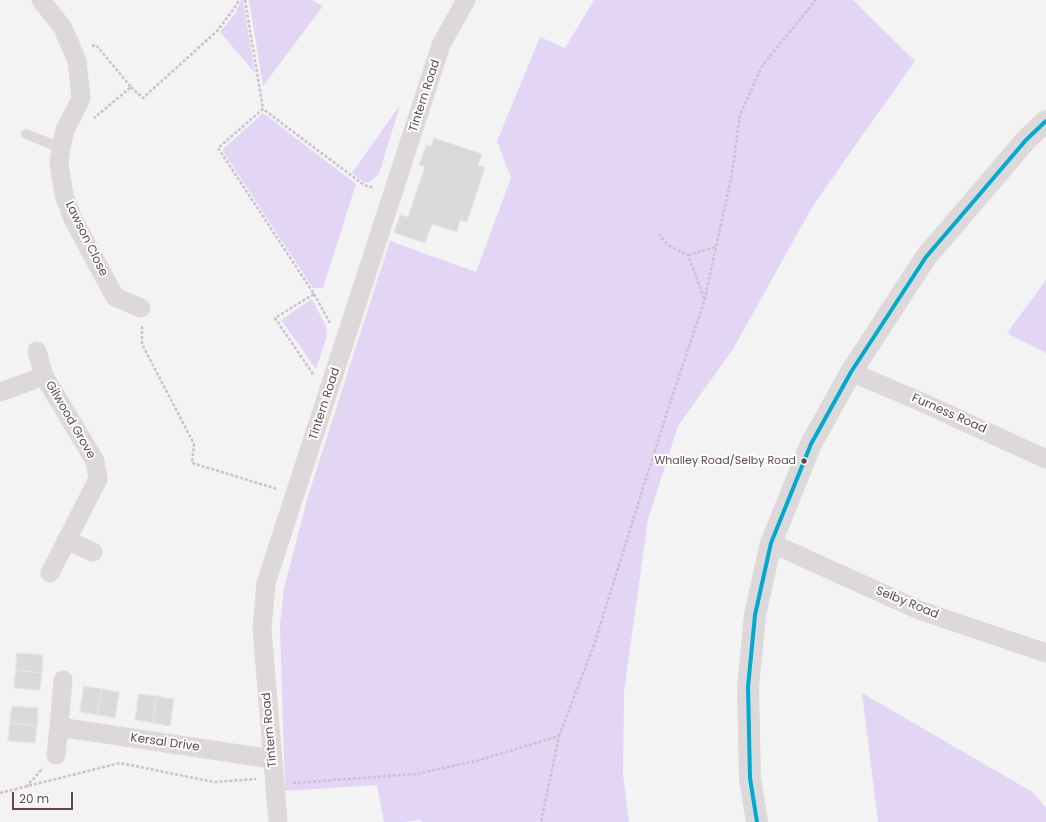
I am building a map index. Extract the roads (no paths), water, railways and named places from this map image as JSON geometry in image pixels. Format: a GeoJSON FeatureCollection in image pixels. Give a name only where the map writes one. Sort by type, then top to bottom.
{"type":"FeatureCollection","features":[{"type":"Feature","properties":{"kind":"street","name":"Lawson Close"},"geometry":{"type":"LineString","coordinates":[[41,0],[63,28],[77,61],[81,99],[65,130],[59,163],[64,194],[73,219],[115,297],[141,308]]}},
{"type":"Feature","properties":{"kind":"street","name":"Tintern Road"},"geometry":{"type":"LineString","coordinates":[[278,822],[262,629],[266,583],[441,45],[466,0]]}},
{"type":"Feature","properties":{"kind":"street"},"geometry":{"type":"LineString","coordinates":[[757,822],[750,778],[748,687],[755,615],[771,543],[811,444],[851,372],[926,257],[1026,140],[1046,121]]}},
{"type":"Feature","properties":{"kind":"street"},"geometry":{"type":"LineString","coordinates":[[37,351],[44,376]]}},
{"type":"Feature","properties":{"kind":"street","name":"Furness Road"},"geometry":{"type":"LineString","coordinates":[[851,372],[919,401],[1046,459]]}},
{"type":"Feature","properties":{"kind":"street","name":"Gilwood Grove"},"geometry":{"type":"LineString","coordinates":[[0,392],[44,376],[95,461],[98,478],[50,573]]}},
{"type":"Feature","properties":{"kind":"street"},"geometry":{"type":"LineString","coordinates":[[66,540],[93,552]]}},
{"type":"Feature","properties":{"kind":"street","name":"Selby Road"},"geometry":{"type":"LineString","coordinates":[[771,543],[919,610],[1046,653]]}},
{"type":"Feature","properties":{"kind":"street"},"geometry":{"type":"LineString","coordinates":[[56,755],[63,680]]}},
{"type":"Feature","properties":{"kind":"street","name":"Kersal Drive"},"geometry":{"type":"LineString","coordinates":[[59,727],[272,758]]}},
{"type":"Feature","properties":{"kind":"lane"},"geometry":{"type":"LineString","coordinates":[[26,134],[61,148]]}},
{"type":"Feature","properties":{"kind":"place","name":"Whalley Road/Selby Road"},"geometry":{"type":"Point","coordinates":[804,461]}}]}
